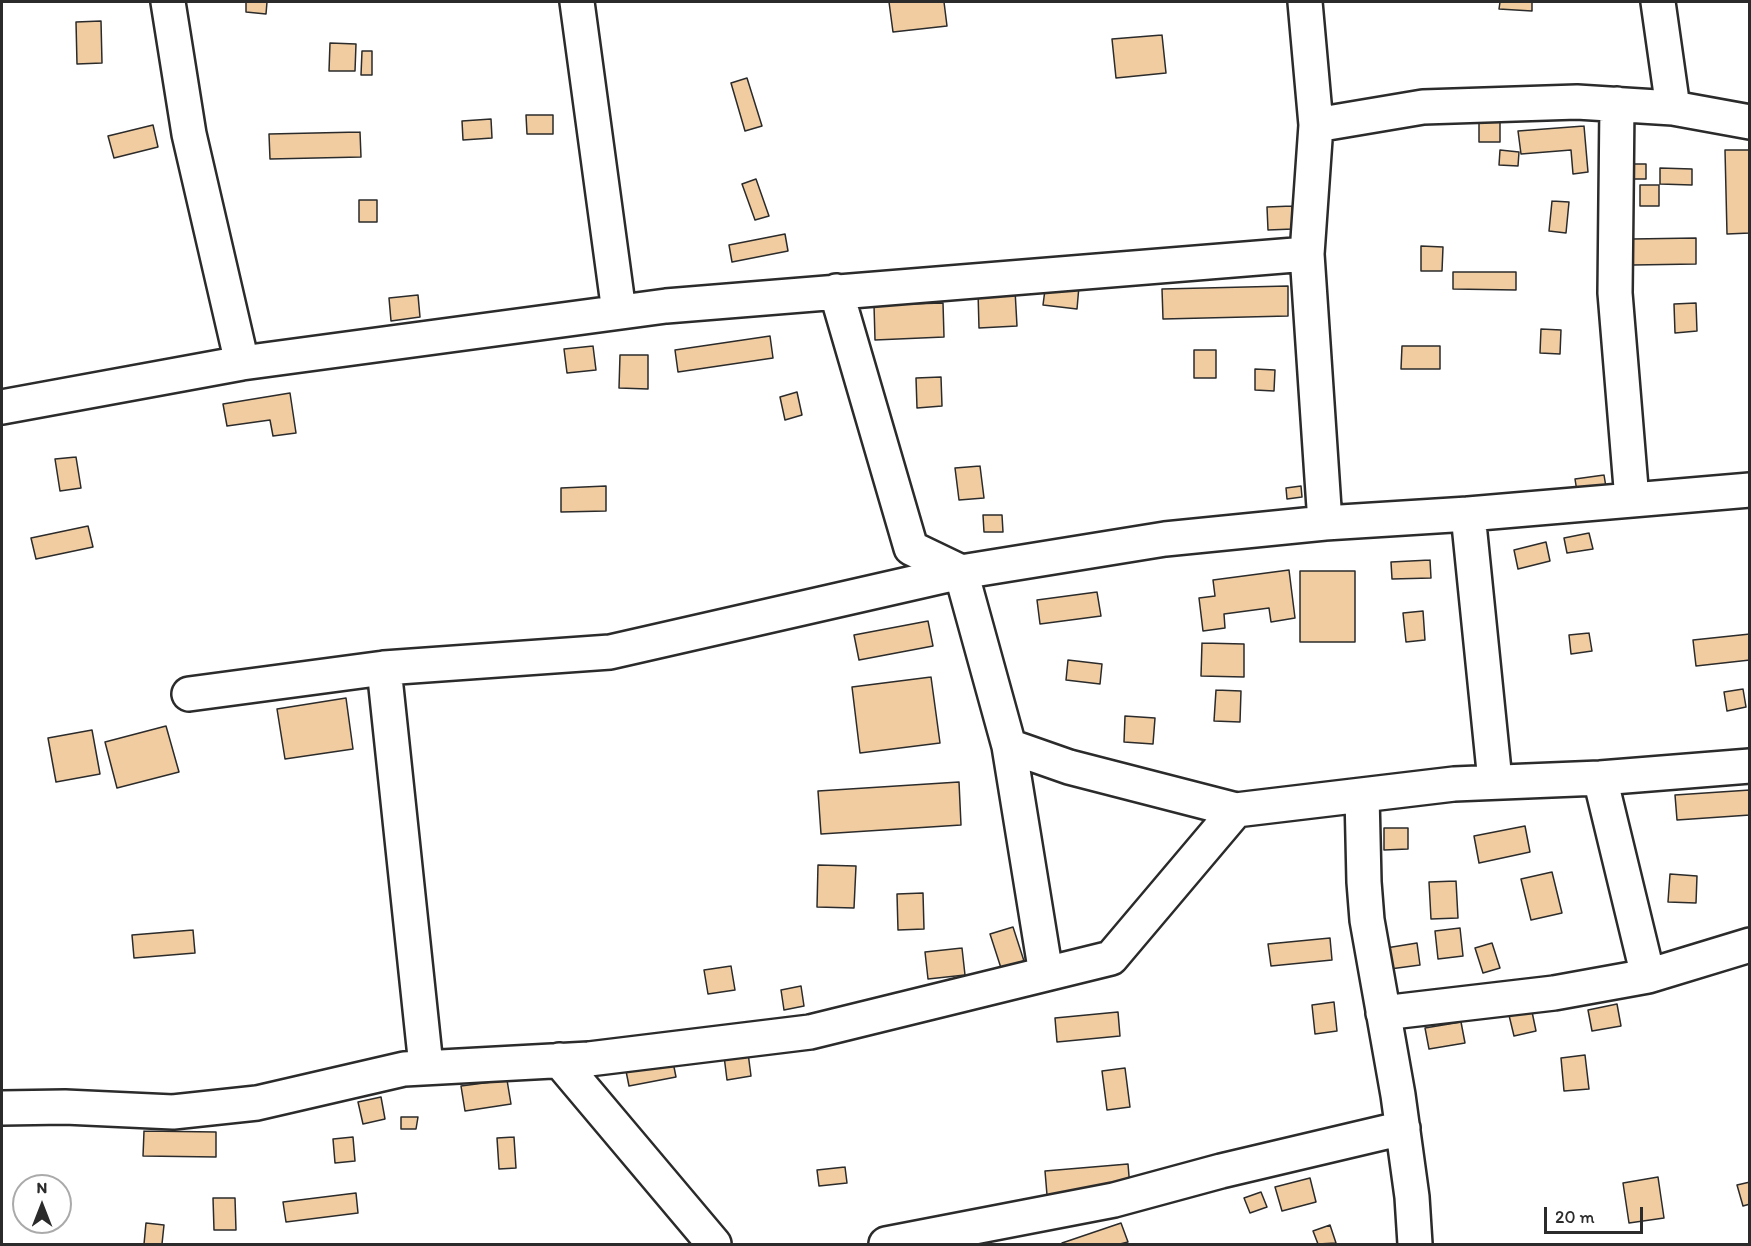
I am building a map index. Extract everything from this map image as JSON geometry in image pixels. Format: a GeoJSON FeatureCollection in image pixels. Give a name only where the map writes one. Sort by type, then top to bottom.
{"type":"FeatureCollection","features":[{"type":"Feature","properties":{"kind":"street"},"geometry":{"type":"LineString","coordinates":[[168,2],[189,134],[242,363]]}},
{"type":"Feature","properties":{"kind":"street"},"geometry":{"type":"LineString","coordinates":[[577,2],[620,312]]}},
{"type":"Feature","properties":{"kind":"street"},"geometry":{"type":"LineString","coordinates":[[1305,2],[1316,125],[1307,254],[1325,523]]}},
{"type":"Feature","properties":{"kind":"street"},"geometry":{"type":"LineString","coordinates":[[1658,2],[1673,108]]}},
{"type":"Feature","properties":{"kind":"street"},"geometry":{"type":"LineString","coordinates":[[1316,125],[1423,107],[1577,102],[1673,108],[1749,122]]}},
{"type":"Feature","properties":{"kind":"street"},"geometry":{"type":"LineString","coordinates":[[1617,104],[1615,293],[1632,500]]}},
{"type":"Feature","properties":{"kind":"street"},"geometry":{"type":"LineString","coordinates":[[2,407],[242,363],[666,306],[1307,254]]}},
{"type":"Feature","properties":{"kind":"street"},"geometry":{"type":"LineString","coordinates":[[836,291],[911,548],[961,572],[1009,746],[1046,974]]}},
{"type":"Feature","properties":{"kind":"street"},"geometry":{"type":"LineString","coordinates":[[189,694],[384,668],[610,652],[961,572],[1165,539],[1325,523],[1468,514],[1749,490]]}},
{"type":"Feature","properties":{"kind":"street"},"geometry":{"type":"LineString","coordinates":[[1468,514],[1495,781]]}},
{"type":"Feature","properties":{"kind":"street"},"geometry":{"type":"LineString","coordinates":[[384,668],[426,1066]]}},
{"type":"Feature","properties":{"kind":"street"},"geometry":{"type":"LineString","coordinates":[[1009,746],[1069,767],[1236,810],[1454,784],[1600,778],[1749,766]]}},
{"type":"Feature","properties":{"kind":"street"},"geometry":{"type":"LineString","coordinates":[[1600,778],[1648,976]]}},
{"type":"Feature","properties":{"kind":"street"},"geometry":{"type":"LineString","coordinates":[[1362,795],[1367,920],[1403,1128],[1412,1197],[1415,1245]]}},
{"type":"Feature","properties":{"kind":"street"},"geometry":{"type":"LineString","coordinates":[[2,1108],[65,1107],[173,1112],[257,1103],[426,1066],[589,1059],[810,1032],[1111,958],[1236,810]]}},
{"type":"Feature","properties":{"kind":"street"},"geometry":{"type":"LineString","coordinates":[[1383,1013],[1554,993],[1648,976],[1749,945]]}},
{"type":"Feature","properties":{"kind":"street"},"geometry":{"type":"LineString","coordinates":[[559,1060],[714,1245]]}},
{"type":"Feature","properties":{"kind":"street"},"geometry":{"type":"LineString","coordinates":[[886,1245],[1113,1200],[1221,1171],[1403,1128]]}},
{"type":"Feature","properties":{"kind":"building"},"geometry":{"type":"Polygon","coordinates":[[[246,2],[267,2],[266,14],[246,12],[246,2]]]}},
{"type":"Feature","properties":{"kind":"building"},"geometry":{"type":"Polygon","coordinates":[[[889,2],[944,2],[947,26],[893,32],[889,2]]]}},
{"type":"Feature","properties":{"kind":"building"},"geometry":{"type":"Polygon","coordinates":[[[1500,2],[1532,2],[1532,11],[1499,9],[1500,2]]]}},
{"type":"Feature","properties":{"kind":"building"},"geometry":{"type":"Polygon","coordinates":[[[101,21],[102,63],[77,64],[76,22],[101,21]]]}},
{"type":"Feature","properties":{"kind":"building"},"geometry":{"type":"Polygon","coordinates":[[[1162,35],[1166,73],[1116,78],[1112,39],[1162,35]]]}},
{"type":"Feature","properties":{"kind":"building"},"geometry":{"type":"Polygon","coordinates":[[[330,43],[356,44],[355,71],[329,71],[330,43]]]}},
{"type":"Feature","properties":{"kind":"building"},"geometry":{"type":"Polygon","coordinates":[[[362,51],[372,51],[372,75],[361,75],[362,51]]]}},
{"type":"Feature","properties":{"kind":"building"},"geometry":{"type":"Polygon","coordinates":[[[747,78],[762,126],[745,131],[731,83],[747,78]]]}},
{"type":"Feature","properties":{"kind":"building"},"geometry":{"type":"Polygon","coordinates":[[[526,115],[553,115],[553,134],[527,134],[526,115]]]}},
{"type":"Feature","properties":{"kind":"building"},"geometry":{"type":"Polygon","coordinates":[[[491,119],[492,138],[463,140],[462,121],[491,119]]]}},
{"type":"Feature","properties":{"kind":"building"},"geometry":{"type":"Polygon","coordinates":[[[1500,121],[1500,142],[1479,142],[1479,122],[1500,121]]]}},
{"type":"Feature","properties":{"kind":"building"},"geometry":{"type":"Polygon","coordinates":[[[153,125],[158,147],[114,158],[108,136],[153,125]]]}},
{"type":"Feature","properties":{"kind":"building"},"geometry":{"type":"Polygon","coordinates":[[[1584,126],[1588,172],[1573,174],[1571,150],[1521,154],[1518,131],[1584,126]]]}},
{"type":"Feature","properties":{"kind":"building"},"geometry":{"type":"Polygon","coordinates":[[[360,132],[361,157],[270,159],[269,134],[360,132]]]}},
{"type":"Feature","properties":{"kind":"building"},"geometry":{"type":"Polygon","coordinates":[[[1500,150],[1519,152],[1518,166],[1499,165],[1500,150]]]}},
{"type":"Feature","properties":{"kind":"building"},"geometry":{"type":"Polygon","coordinates":[[[1725,150],[1750,150],[1750,233],[1727,234],[1725,150]]]}},
{"type":"Feature","properties":{"kind":"building"},"geometry":{"type":"Polygon","coordinates":[[[1627,164],[1646,164],[1646,179],[1627,179],[1627,164]]]}},
{"type":"Feature","properties":{"kind":"building"},"geometry":{"type":"Polygon","coordinates":[[[1660,168],[1692,169],[1692,185],[1660,184],[1660,168]]]}},
{"type":"Feature","properties":{"kind":"building"},"geometry":{"type":"Polygon","coordinates":[[[756,179],[769,216],[755,220],[742,184],[756,179]]]}},
{"type":"Feature","properties":{"kind":"building"},"geometry":{"type":"Polygon","coordinates":[[[1640,185],[1659,185],[1659,206],[1640,206],[1640,185]]]}},
{"type":"Feature","properties":{"kind":"building"},"geometry":{"type":"Polygon","coordinates":[[[359,200],[377,200],[377,222],[359,222],[359,200]]]}},
{"type":"Feature","properties":{"kind":"building"},"geometry":{"type":"Polygon","coordinates":[[[1552,201],[1569,202],[1566,233],[1549,231],[1552,201]]]}},
{"type":"Feature","properties":{"kind":"building"},"geometry":{"type":"Polygon","coordinates":[[[1292,206],[1293,229],[1268,230],[1267,207],[1292,206]]]}},
{"type":"Feature","properties":{"kind":"building"},"geometry":{"type":"Polygon","coordinates":[[[785,234],[788,251],[732,262],[729,245],[785,234]]]}},
{"type":"Feature","properties":{"kind":"building"},"geometry":{"type":"Polygon","coordinates":[[[1696,238],[1696,264],[1633,265],[1632,239],[1696,238]]]}},
{"type":"Feature","properties":{"kind":"building"},"geometry":{"type":"Polygon","coordinates":[[[1421,246],[1443,247],[1442,271],[1421,271],[1421,246]]]}},
{"type":"Feature","properties":{"kind":"building"},"geometry":{"type":"Polygon","coordinates":[[[1453,272],[1516,272],[1516,290],[1453,289],[1453,272]]]}},
{"type":"Feature","properties":{"kind":"building"},"geometry":{"type":"Polygon","coordinates":[[[1046,282],[1079,286],[1077,309],[1043,305],[1046,282]]]}},
{"type":"Feature","properties":{"kind":"building"},"geometry":{"type":"Polygon","coordinates":[[[1288,286],[1288,316],[1163,319],[1162,289],[1288,286]]]}},
{"type":"Feature","properties":{"kind":"building"},"geometry":{"type":"Polygon","coordinates":[[[1015,290],[1017,326],[979,328],[978,292],[1015,290]]]}},
{"type":"Feature","properties":{"kind":"building"},"geometry":{"type":"Polygon","coordinates":[[[418,295],[420,317],[391,321],[389,298],[418,295]]]}},
{"type":"Feature","properties":{"kind":"building"},"geometry":{"type":"Polygon","coordinates":[[[943,303],[944,337],[875,340],[874,305],[943,303]]]}},
{"type":"Feature","properties":{"kind":"building"},"geometry":{"type":"Polygon","coordinates":[[[1696,303],[1697,331],[1675,333],[1674,304],[1696,303]]]}},
{"type":"Feature","properties":{"kind":"building"},"geometry":{"type":"Polygon","coordinates":[[[1541,329],[1561,330],[1560,354],[1540,353],[1541,329]]]}},
{"type":"Feature","properties":{"kind":"building"},"geometry":{"type":"Polygon","coordinates":[[[770,336],[773,358],[678,372],[675,350],[770,336]]]}},
{"type":"Feature","properties":{"kind":"building"},"geometry":{"type":"Polygon","coordinates":[[[593,346],[596,370],[567,373],[564,349],[593,346]]]}},
{"type":"Feature","properties":{"kind":"building"},"geometry":{"type":"Polygon","coordinates":[[[1402,346],[1440,346],[1440,369],[1401,369],[1402,346]]]}},
{"type":"Feature","properties":{"kind":"building"},"geometry":{"type":"Polygon","coordinates":[[[1194,350],[1216,350],[1216,378],[1194,378],[1194,350]]]}},
{"type":"Feature","properties":{"kind":"building"},"geometry":{"type":"Polygon","coordinates":[[[620,355],[648,355],[648,389],[619,388],[620,355]]]}},
{"type":"Feature","properties":{"kind":"building"},"geometry":{"type":"Polygon","coordinates":[[[1255,369],[1275,370],[1274,391],[1255,390],[1255,369]]]}},
{"type":"Feature","properties":{"kind":"building"},"geometry":{"type":"Polygon","coordinates":[[[941,377],[942,406],[917,408],[916,378],[941,377]]]}},
{"type":"Feature","properties":{"kind":"building"},"geometry":{"type":"Polygon","coordinates":[[[797,392],[802,415],[785,420],[780,397],[797,392]]]}},
{"type":"Feature","properties":{"kind":"building"},"geometry":{"type":"Polygon","coordinates":[[[290,393],[296,433],[273,436],[270,420],[227,426],[223,404],[290,393]]]}},
{"type":"Feature","properties":{"kind":"building"},"geometry":{"type":"Polygon","coordinates":[[[76,457],[81,488],[60,491],[55,459],[76,457]]]}},
{"type":"Feature","properties":{"kind":"building"},"geometry":{"type":"Polygon","coordinates":[[[980,466],[984,498],[959,500],[955,468],[980,466]]]}},
{"type":"Feature","properties":{"kind":"building"},"geometry":{"type":"Polygon","coordinates":[[[1604,475],[1607,493],[1578,498],[1575,479],[1604,475]]]}},
{"type":"Feature","properties":{"kind":"building"},"geometry":{"type":"Polygon","coordinates":[[[606,486],[606,511],[561,512],[561,488],[606,486]]]}},
{"type":"Feature","properties":{"kind":"building"},"geometry":{"type":"Polygon","coordinates":[[[1301,486],[1302,497],[1287,499],[1286,488],[1301,486]]]}},
{"type":"Feature","properties":{"kind":"building"},"geometry":{"type":"Polygon","coordinates":[[[983,515],[1002,515],[1003,532],[984,532],[983,515]]]}},
{"type":"Feature","properties":{"kind":"building"},"geometry":{"type":"Polygon","coordinates":[[[88,526],[93,547],[36,559],[31,538],[88,526]]]}},
{"type":"Feature","properties":{"kind":"building"},"geometry":{"type":"Polygon","coordinates":[[[1589,533],[1593,549],[1567,553],[1564,538],[1589,533]]]}},
{"type":"Feature","properties":{"kind":"building"},"geometry":{"type":"Polygon","coordinates":[[[1546,542],[1550,561],[1518,569],[1514,550],[1546,542]]]}},
{"type":"Feature","properties":{"kind":"building"},"geometry":{"type":"Polygon","coordinates":[[[1430,560],[1431,578],[1392,579],[1391,562],[1430,560]]]}},
{"type":"Feature","properties":{"kind":"building"},"geometry":{"type":"Polygon","coordinates":[[[1289,570],[1295,618],[1271,622],[1269,608],[1224,614],[1225,628],[1203,631],[1199,598],[1215,596],[1213,580],[1289,570]]]}},
{"type":"Feature","properties":{"kind":"building"},"geometry":{"type":"Polygon","coordinates":[[[1300,571],[1355,571],[1355,642],[1300,642],[1300,571]]]}},
{"type":"Feature","properties":{"kind":"building"},"geometry":{"type":"Polygon","coordinates":[[[1097,592],[1101,616],[1040,624],[1037,600],[1097,592]]]}},
{"type":"Feature","properties":{"kind":"building"},"geometry":{"type":"Polygon","coordinates":[[[1423,611],[1425,640],[1406,642],[1403,613],[1423,611]]]}},
{"type":"Feature","properties":{"kind":"building"},"geometry":{"type":"Polygon","coordinates":[[[928,621],[933,646],[859,660],[854,635],[928,621]]]}},
{"type":"Feature","properties":{"kind":"building"},"geometry":{"type":"Polygon","coordinates":[[[1589,633],[1592,651],[1571,654],[1569,635],[1589,633]]]}},
{"type":"Feature","properties":{"kind":"building"},"geometry":{"type":"Polygon","coordinates":[[[1750,634],[1750,660],[1696,666],[1693,640],[1750,634]]]}},
{"type":"Feature","properties":{"kind":"building"},"geometry":{"type":"Polygon","coordinates":[[[1202,643],[1244,644],[1244,677],[1201,676],[1202,643]]]}},
{"type":"Feature","properties":{"kind":"building"},"geometry":{"type":"Polygon","coordinates":[[[1068,660],[1102,664],[1100,684],[1066,680],[1068,660]]]}},
{"type":"Feature","properties":{"kind":"building"},"geometry":{"type":"Polygon","coordinates":[[[931,677],[940,743],[860,753],[852,687],[931,677]]]}},
{"type":"Feature","properties":{"kind":"building"},"geometry":{"type":"Polygon","coordinates":[[[1743,689],[1746,707],[1727,711],[1724,692],[1743,689]]]}},
{"type":"Feature","properties":{"kind":"building"},"geometry":{"type":"Polygon","coordinates":[[[1216,690],[1241,691],[1240,722],[1214,721],[1216,690]]]}},
{"type":"Feature","properties":{"kind":"building"},"geometry":{"type":"Polygon","coordinates":[[[346,698],[353,749],[285,759],[277,709],[346,698]]]}},
{"type":"Feature","properties":{"kind":"building"},"geometry":{"type":"Polygon","coordinates":[[[1125,716],[1155,718],[1153,744],[1124,742],[1125,716]]]}},
{"type":"Feature","properties":{"kind":"building"},"geometry":{"type":"Polygon","coordinates":[[[166,726],[179,772],[117,788],[105,742],[166,726]]]}},
{"type":"Feature","properties":{"kind":"building"},"geometry":{"type":"Polygon","coordinates":[[[92,730],[100,774],[56,782],[48,738],[92,730]]]}},
{"type":"Feature","properties":{"kind":"building"},"geometry":{"type":"Polygon","coordinates":[[[959,782],[961,825],[821,834],[818,791],[959,782]]]}},
{"type":"Feature","properties":{"kind":"building"},"geometry":{"type":"Polygon","coordinates":[[[1750,790],[1750,815],[1677,820],[1675,795],[1750,790]]]}},
{"type":"Feature","properties":{"kind":"building"},"geometry":{"type":"Polygon","coordinates":[[[1525,826],[1530,852],[1479,863],[1474,836],[1525,826]]]}},
{"type":"Feature","properties":{"kind":"building"},"geometry":{"type":"Polygon","coordinates":[[[1384,828],[1408,828],[1408,849],[1384,850],[1384,828]]]}},
{"type":"Feature","properties":{"kind":"building"},"geometry":{"type":"Polygon","coordinates":[[[818,865],[856,866],[854,908],[817,907],[818,865]]]}},
{"type":"Feature","properties":{"kind":"building"},"geometry":{"type":"Polygon","coordinates":[[[1552,872],[1562,913],[1531,920],[1521,879],[1552,872]]]}},
{"type":"Feature","properties":{"kind":"building"},"geometry":{"type":"Polygon","coordinates":[[[1670,874],[1697,876],[1696,903],[1668,902],[1670,874]]]}},
{"type":"Feature","properties":{"kind":"building"},"geometry":{"type":"Polygon","coordinates":[[[1456,881],[1458,918],[1431,919],[1429,882],[1456,881]]]}},
{"type":"Feature","properties":{"kind":"building"},"geometry":{"type":"Polygon","coordinates":[[[923,893],[924,929],[898,930],[897,894],[923,893]]]}},
{"type":"Feature","properties":{"kind":"building"},"geometry":{"type":"Polygon","coordinates":[[[1013,927],[1024,961],[1001,968],[990,934],[1013,927]]]}},
{"type":"Feature","properties":{"kind":"building"},"geometry":{"type":"Polygon","coordinates":[[[1460,928],[1463,956],[1438,959],[1435,931],[1460,928]]]}},
{"type":"Feature","properties":{"kind":"building"},"geometry":{"type":"Polygon","coordinates":[[[193,930],[195,953],[134,958],[132,935],[193,930]]]}},
{"type":"Feature","properties":{"kind":"building"},"geometry":{"type":"Polygon","coordinates":[[[1330,938],[1332,960],[1271,966],[1268,944],[1330,938]]]}},
{"type":"Feature","properties":{"kind":"building"},"geometry":{"type":"Polygon","coordinates":[[[1417,943],[1420,965],[1390,969],[1386,948],[1417,943]]]}},
{"type":"Feature","properties":{"kind":"building"},"geometry":{"type":"Polygon","coordinates":[[[1492,943],[1500,968],[1483,973],[1475,948],[1492,943]]]}},
{"type":"Feature","properties":{"kind":"building"},"geometry":{"type":"Polygon","coordinates":[[[962,948],[965,975],[928,979],[925,952],[962,948]]]}},
{"type":"Feature","properties":{"kind":"building"},"geometry":{"type":"Polygon","coordinates":[[[731,966],[735,990],[708,994],[704,970],[731,966]]]}},
{"type":"Feature","properties":{"kind":"building"},"geometry":{"type":"Polygon","coordinates":[[[801,986],[804,1006],[784,1010],[781,990],[801,986]]]}},
{"type":"Feature","properties":{"kind":"building"},"geometry":{"type":"Polygon","coordinates":[[[1334,1002],[1337,1031],[1315,1034],[1312,1005],[1334,1002]]]}},
{"type":"Feature","properties":{"kind":"building"},"geometry":{"type":"Polygon","coordinates":[[[1530,1002],[1536,1031],[1514,1036],[1507,1007],[1530,1002]]]}},
{"type":"Feature","properties":{"kind":"building"},"geometry":{"type":"Polygon","coordinates":[[[1617,1004],[1621,1026],[1592,1031],[1588,1010],[1617,1004]]]}},
{"type":"Feature","properties":{"kind":"building"},"geometry":{"type":"Polygon","coordinates":[[[1118,1012],[1120,1036],[1057,1042],[1055,1018],[1118,1012]]]}},
{"type":"Feature","properties":{"kind":"building"},"geometry":{"type":"Polygon","coordinates":[[[1461,1022],[1465,1043],[1429,1049],[1425,1028],[1461,1022]]]}},
{"type":"Feature","properties":{"kind":"building"},"geometry":{"type":"Polygon","coordinates":[[[747,1045],[751,1076],[727,1080],[723,1048],[747,1045]]]}},
{"type":"Feature","properties":{"kind":"building"},"geometry":{"type":"Polygon","coordinates":[[[1585,1055],[1589,1089],[1564,1091],[1561,1058],[1585,1055]]]}},
{"type":"Feature","properties":{"kind":"building"},"geometry":{"type":"Polygon","coordinates":[[[672,1057],[676,1077],[629,1086],[625,1066],[672,1057]]]}},
{"type":"Feature","properties":{"kind":"building"},"geometry":{"type":"Polygon","coordinates":[[[1125,1068],[1130,1107],[1107,1110],[1102,1071],[1125,1068]]]}},
{"type":"Feature","properties":{"kind":"building"},"geometry":{"type":"Polygon","coordinates":[[[507,1080],[511,1104],[465,1111],[461,1086],[507,1080]]]}},
{"type":"Feature","properties":{"kind":"building"},"geometry":{"type":"Polygon","coordinates":[[[381,1097],[385,1119],[363,1124],[358,1102],[381,1097]]]}},
{"type":"Feature","properties":{"kind":"building"},"geometry":{"type":"Polygon","coordinates":[[[401,1117],[418,1117],[416,1129],[401,1129],[401,1117]]]}},
{"type":"Feature","properties":{"kind":"building"},"geometry":{"type":"Polygon","coordinates":[[[144,1131],[216,1132],[216,1157],[143,1156],[144,1131]]]}},
{"type":"Feature","properties":{"kind":"building"},"geometry":{"type":"Polygon","coordinates":[[[353,1137],[355,1161],[335,1163],[333,1139],[353,1137]]]}},
{"type":"Feature","properties":{"kind":"building"},"geometry":{"type":"Polygon","coordinates":[[[514,1137],[516,1168],[499,1169],[497,1138],[514,1137]]]}},
{"type":"Feature","properties":{"kind":"building"},"geometry":{"type":"Polygon","coordinates":[[[1128,1164],[1130,1188],[1047,1195],[1045,1171],[1128,1164]]]}},
{"type":"Feature","properties":{"kind":"building"},"geometry":{"type":"Polygon","coordinates":[[[845,1167],[847,1183],[819,1186],[817,1170],[845,1167]]]}},
{"type":"Feature","properties":{"kind":"building"},"geometry":{"type":"Polygon","coordinates":[[[1658,1177],[1664,1218],[1629,1223],[1623,1183],[1658,1177]]]}},
{"type":"Feature","properties":{"kind":"building"},"geometry":{"type":"Polygon","coordinates":[[[1310,1178],[1316,1202],[1282,1211],[1275,1187],[1310,1178]]]}},
{"type":"Feature","properties":{"kind":"building"},"geometry":{"type":"Polygon","coordinates":[[[1750,1182],[1750,1204],[1743,1206],[1737,1185],[1750,1182]]]}},
{"type":"Feature","properties":{"kind":"building"},"geometry":{"type":"Polygon","coordinates":[[[1261,1192],[1267,1207],[1250,1213],[1244,1198],[1261,1192]]]}},
{"type":"Feature","properties":{"kind":"building"},"geometry":{"type":"Polygon","coordinates":[[[356,1193],[358,1213],[286,1222],[283,1202],[356,1193]]]}},
{"type":"Feature","properties":{"kind":"building"},"geometry":{"type":"Polygon","coordinates":[[[213,1198],[235,1198],[236,1230],[214,1230],[213,1198]]]}},
{"type":"Feature","properties":{"kind":"building"},"geometry":{"type":"Polygon","coordinates":[[[146,1223],[164,1225],[162,1244],[144,1244],[146,1223]]]}},
{"type":"Feature","properties":{"kind":"building"},"geometry":{"type":"Polygon","coordinates":[[[1121,1223],[1128,1242],[1062,1244],[1062,1243],[1121,1223]]]}},
{"type":"Feature","properties":{"kind":"building"},"geometry":{"type":"Polygon","coordinates":[[[1330,1225],[1336,1243],[1318,1244],[1313,1231],[1330,1225]]]}}]}
